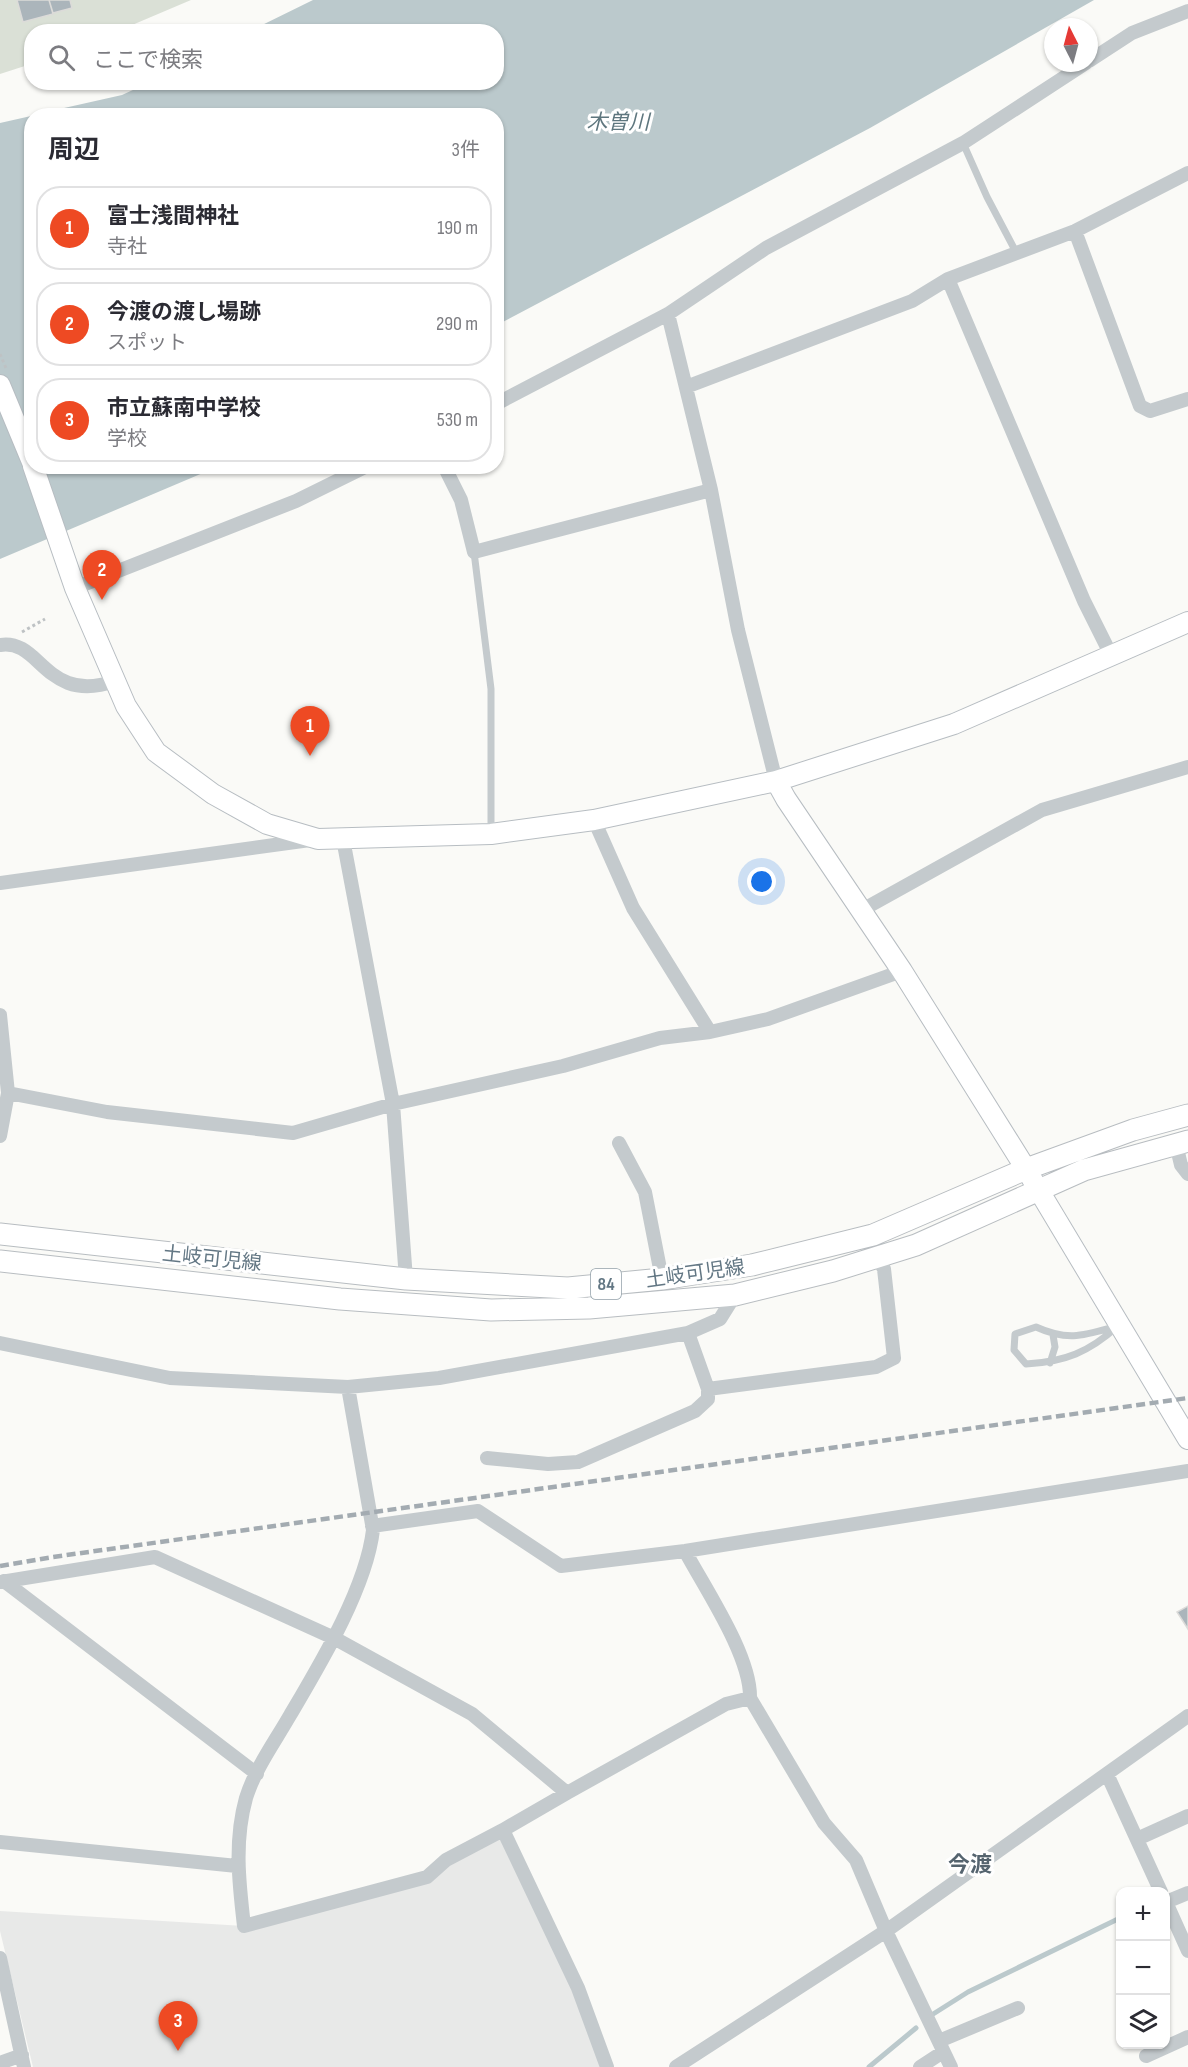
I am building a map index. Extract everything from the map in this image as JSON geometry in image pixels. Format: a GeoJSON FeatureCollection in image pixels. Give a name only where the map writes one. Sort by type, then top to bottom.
{"type":"FeatureCollection","features":[{"type":"Feature","properties":{"kind":"main road","name":"土岐可児線"},"geometry":{"type":"LineString","coordinates":[[0,1234],[406,1279],[568,1288],[662,1279],[752,1265],[873,1235],[1026,1169],[1133,1130],[1188,1115]]}},
{"type":"Feature","properties":{"kind":"main road","name":"土岐可児線"},"geometry":{"type":"LineString","coordinates":[[0,1261],[340,1299],[491,1310],[589,1308],[735,1295],[833,1271],[916,1245],[998,1211],[1037,1190],[1084,1170],[1182,1143]]}},
{"type":"Feature","properties":{"kind":"street"},"geometry":{"type":"LineString","coordinates":[[1098,55],[1132,33],[1188,11]]}},
{"type":"Feature","properties":{"kind":"street"},"geometry":{"type":"LineString","coordinates":[[504,400],[668,314],[766,248],[963,143],[1072,72]]}},
{"type":"Feature","properties":{"kind":"street"},"geometry":{"type":"LineString","coordinates":[[686,387],[912,301],[948,279],[1075,231],[1188,173]]}},
{"type":"Feature","properties":{"kind":"street"},"geometry":{"type":"LineString","coordinates":[[1075,231],[1140,406],[1150,411],[1188,399]]}},
{"type":"Feature","properties":{"kind":"street"},"geometry":{"type":"LineString","coordinates":[[948,279],[1084,601],[1111,655]]}},
{"type":"Feature","properties":{"kind":"street"},"geometry":{"type":"LineString","coordinates":[[668,314],[711,490],[738,630],[776,780],[786,799],[902,971],[1026,1169],[1118,1326],[1188,1439]]}},
{"type":"Feature","properties":{"kind":"street"},"geometry":{"type":"LineString","coordinates":[[0,385],[24,443]]}},
{"type":"Feature","properties":{"kind":"street"},"geometry":{"type":"LineString","coordinates":[[36,474],[75,588],[115,681],[126,706],[156,752],[213,794],[267,824],[318,839]]}},
{"type":"Feature","properties":{"kind":"street"},"geometry":{"type":"LineString","coordinates":[[75,588],[296,501],[351,474]]}},
{"type":"Feature","properties":{"kind":"street"},"geometry":{"type":"LineString","coordinates":[[448,474],[461,500],[474,552],[711,490]]}},
{"type":"Feature","properties":{"kind":"street"},"geometry":{"type":"LineString","coordinates":[[0,884],[318,839],[491,834],[594,820],[776,780],[954,724],[1188,622]]}},
{"type":"Feature","properties":{"kind":"street"},"geometry":{"type":"LineString","coordinates":[[1,645],[23,649],[60,681],[75,686],[101,686],[115,681]]}},
{"type":"Feature","properties":{"kind":"street"},"geometry":{"type":"LineString","coordinates":[[862,910],[1042,810],[1188,768]]}},
{"type":"Feature","properties":{"kind":"street"},"geometry":{"type":"LineString","coordinates":[[594,820],[633,908],[710,1032]]}},
{"type":"Feature","properties":{"kind":"street"},"geometry":{"type":"LineString","coordinates":[[343,839],[393,1104],[406,1279]]}},
{"type":"Feature","properties":{"kind":"street"},"geometry":{"type":"LineString","coordinates":[[8,1094],[107,1112],[293,1133],[393,1104],[563,1066],[660,1038],[710,1032],[768,1019],[902,971]]}},
{"type":"Feature","properties":{"kind":"street"},"geometry":{"type":"LineString","coordinates":[[0,1015],[8,1094],[0,1136]]}},
{"type":"Feature","properties":{"kind":"street"},"geometry":{"type":"LineString","coordinates":[[619,1143],[645,1191],[662,1279]]}},
{"type":"Feature","properties":{"kind":"street"},"geometry":{"type":"LineString","coordinates":[[1182,1143],[1181,1165],[1188,1174]]}},
{"type":"Feature","properties":{"kind":"street"},"geometry":{"type":"LineString","coordinates":[[708,1389],[876,1366],[894,1358],[884,1269],[877,1257]]}},
{"type":"Feature","properties":{"kind":"street"},"geometry":{"type":"LineString","coordinates":[[0,1343],[170,1378],[348,1387],[439,1377],[688,1333],[720,1319],[735,1295]]}},
{"type":"Feature","properties":{"kind":"street"},"geometry":{"type":"LineString","coordinates":[[486,1458],[548,1464],[578,1462],[695,1412],[708,1399],[708,1389],[688,1333]]}},
{"type":"Feature","properties":{"kind":"street"},"geometry":{"type":"LineString","coordinates":[[348,1387],[372,1526],[371,1551],[334,1638],[257,1774],[246,1798],[237,1866],[244,1926],[427,1877],[446,1860],[726,1704],[750,1698]]}},
{"type":"Feature","properties":{"kind":"street"},"geometry":{"type":"LineString","coordinates":[[372,1526],[478,1511],[561,1566],[685,1551],[1188,1471]]}},
{"type":"Feature","properties":{"kind":"street"},"geometry":{"type":"LineString","coordinates":[[685,1551],[741,1657],[750,1683],[750,1698],[824,1823],[856,1860],[886,1931],[951,2067]]}},
{"type":"Feature","properties":{"kind":"street"},"geometry":{"type":"LineString","coordinates":[[2,1582],[155,1557],[334,1638],[472,1714],[567,1793]]}},
{"type":"Feature","properties":{"kind":"street"},"geometry":{"type":"LineString","coordinates":[[2,1582],[257,1774]]}},
{"type":"Feature","properties":{"kind":"street"},"geometry":{"type":"LineString","coordinates":[[676,2067],[886,1931],[1188,1716]]}},
{"type":"Feature","properties":{"kind":"street"},"geometry":{"type":"LineString","coordinates":[[1107,1774],[1159,1887]]}},
{"type":"Feature","properties":{"kind":"street"},"geometry":{"type":"LineString","coordinates":[[1137,1839],[1188,1816]]}},
{"type":"Feature","properties":{"kind":"street"},"geometry":{"type":"LineString","coordinates":[[503,1830],[578,1988],[607,2067]]}},
{"type":"Feature","properties":{"kind":"street"},"geometry":{"type":"LineString","coordinates":[[0,1842],[237,1866]]}},
{"type":"Feature","properties":{"kind":"street"},"geometry":{"type":"LineString","coordinates":[[1170,1900],[1188,1893]]}},
{"type":"Feature","properties":{"kind":"street"},"geometry":{"type":"LineString","coordinates":[[1170,1911],[1188,1951]]}},
{"type":"Feature","properties":{"kind":"street"},"geometry":{"type":"LineString","coordinates":[[0,1958],[23,2061],[0,2063]]}},
{"type":"Feature","properties":{"kind":"street"},"geometry":{"type":"LineString","coordinates":[[920,2067],[941,2046],[1018,2008]]}},
{"type":"Feature","properties":{"kind":"street"},"geometry":{"type":"LineString","coordinates":[[1146,2056],[1188,2037]]}},
{"type":"Feature","properties":{"kind":"lane"},"geometry":{"type":"LineString","coordinates":[[963,143],[1016,252]]}},
{"type":"Feature","properties":{"kind":"lane"},"geometry":{"type":"LineString","coordinates":[[474,552],[491,689],[491,834]]}},
{"type":"Feature","properties":{"kind":"lane"},"geometry":{"type":"LineString","coordinates":[[1118,1326],[1095,1347],[1050,1363],[1026,1364],[1014,1350],[1015,1334],[1036,1328],[1053,1335],[1076,1338],[1118,1326]]}},
{"type":"Feature","properties":{"kind":"lane"},"geometry":{"type":"LineString","coordinates":[[1050,1363],[1055,1347],[1053,1335]]}},
{"type":"Feature","properties":{"kind":"path"},"geometry":{"type":"LineString","coordinates":[[1,645],[45,619]]}},
{"type":"Feature","properties":{"kind":"shaded area"},"geometry":{"type":"Polygon","coordinates":[[[0,0],[191,0],[134,24],[24,24],[24,66],[0,74],[0,0]]]}},
{"type":"Feature","properties":{"kind":"shaded area"},"geometry":{"type":"Polygon","coordinates":[[[503,1830],[607,2067],[33,2067],[0,1931],[0,1911],[244,1926],[427,1877],[503,1830]]]}},
{"type":"Feature","properties":{"kind":"water","name":"木曽川"},"geometry":{"type":"Polygon","coordinates":[[[313,0],[1094,0],[1062,18],[1044,18],[1044,29],[870,128],[504,321],[504,108],[64,108],[122,95],[133,90],[504,90],[504,24],[264,24],[313,0]]]}},
{"type":"Feature","properties":{"kind":"water"},"geometry":{"type":"Polygon","coordinates":[[[24,118],[24,474],[200,474],[0,559],[0,123],[24,118]]]}},
{"type":"Feature","properties":{"kind":"building"},"geometry":{"type":"Polygon","coordinates":[[[17,0],[49,0],[53,14],[23,22],[17,0]]]}},
{"type":"Feature","properties":{"kind":"building"},"geometry":{"type":"Polygon","coordinates":[[[49,0],[70,0],[72,8],[53,13],[49,0]]]}},
{"type":"Feature","properties":{"kind":"building"},"geometry":{"type":"Polygon","coordinates":[[[1188,1606],[1188,1629],[1177,1612],[1188,1606]]]}},
{"type":"Feature","properties":{"kind":"waterway"},"geometry":{"type":"LineString","coordinates":[[930,2016],[968,1992],[1116,1920]]}},
{"type":"Feature","properties":{"kind":"waterway"},"geometry":{"type":"LineString","coordinates":[[869,2067],[916,2028]]}},
{"type":"Feature","properties":{"kind":"railway"},"geometry":{"type":"LineString","coordinates":[[0,1566],[1188,1398]]}},
{"type":"Feature","properties":{"kind":"place","name":"今渡の渡し場跡"},"geometry":{"type":"Point","coordinates":[102,600]}},
{"type":"Feature","properties":{"kind":"place","name":"富士浅間神社"},"geometry":{"type":"Point","coordinates":[310,756]}},
{"type":"Feature","properties":{"kind":"place","name":"市立蘇南中学校"},"geometry":{"type":"Point","coordinates":[178,2051]}},
{"type":"Feature","properties":{"kind":"district","name":"今渡"},"geometry":{"type":"Point","coordinates":[970,1864]}}]}
